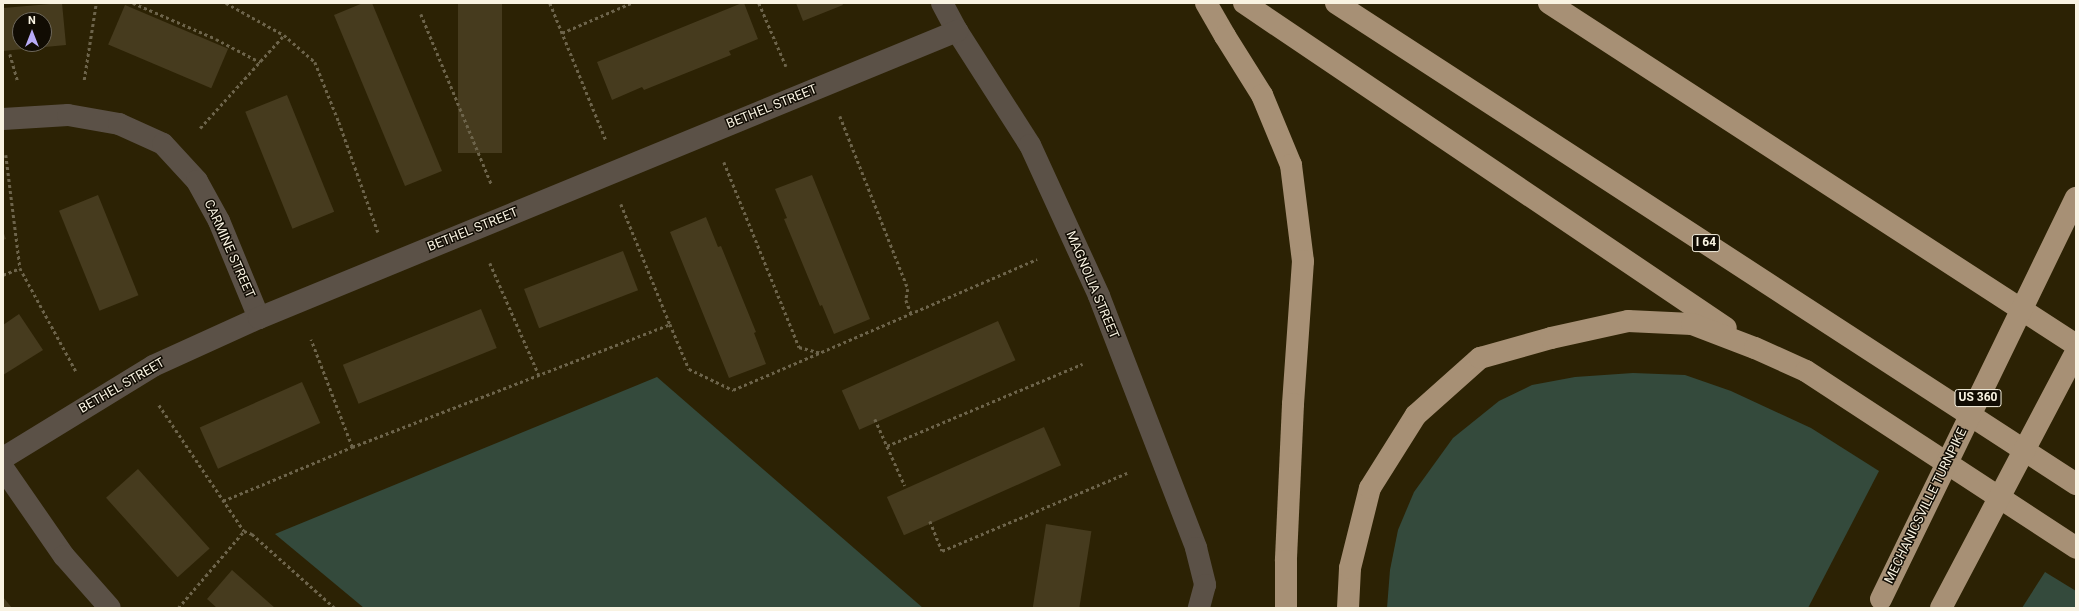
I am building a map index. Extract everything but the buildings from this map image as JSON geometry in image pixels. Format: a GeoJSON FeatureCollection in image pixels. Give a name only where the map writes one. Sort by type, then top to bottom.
{"type":"FeatureCollection","features":[{"type":"Feature","properties":{"kind":"highway"},"geometry":{"type":"LineString","coordinates":[[1206,3],[1262,95],[1291,165],[1303,261],[1292,412],[1286,561],[1286,608]]}},
{"type":"Feature","properties":{"kind":"highway"},"geometry":{"type":"LineString","coordinates":[[1244,3],[1755,348]]}},
{"type":"Feature","properties":{"kind":"highway","name":"I 64"},"geometry":{"type":"LineString","coordinates":[[1336,3],[2076,484]]}},
{"type":"Feature","properties":{"kind":"highway"},"geometry":{"type":"LineString","coordinates":[[1549,3],[2076,345]]}},
{"type":"Feature","properties":{"kind":"highway","name":"MECHANICSVILLE TURNPIKE"},"geometry":{"type":"LineString","coordinates":[[1878,603],[2076,198]]}},
{"type":"Feature","properties":{"kind":"highway"},"geometry":{"type":"LineString","coordinates":[[1348,608],[1350,568],[1370,488],[1416,415],[1480,358],[1551,338],[1628,321],[1692,324],[1755,348],[1806,371],[2076,548]]}},
{"type":"Feature","properties":{"kind":"highway"},"geometry":{"type":"LineString","coordinates":[[1941,608],[2076,352]]}},
{"type":"Feature","properties":{"kind":"street","name":"MAGNOLIA STREET"},"geometry":{"type":"LineString","coordinates":[[942,3],[957,31],[1030,145],[1096,289],[1196,548],[1205,584],[1199,608]]}},
{"type":"Feature","properties":{"kind":"street","name":"BETHEL STREET"},"geometry":{"type":"LineString","coordinates":[[3,458],[153,366],[259,318],[957,31]]}},
{"type":"Feature","properties":{"kind":"street","name":"CARMINE STREET"},"geometry":{"type":"LineString","coordinates":[[3,119],[68,115],[119,124],[163,144],[197,181],[216,214],[259,318]]}},
{"type":"Feature","properties":{"kind":"street"},"geometry":{"type":"LineString","coordinates":[[3,468],[64,556],[110,608]]}},
{"type":"Feature","properties":{"kind":"path"},"geometry":{"type":"LineString","coordinates":[[84,80],[96,3]]}},
{"type":"Feature","properties":{"kind":"path"},"geometry":{"type":"LineString","coordinates":[[133,3],[216,39],[260,62]]}},
{"type":"Feature","properties":{"kind":"path"},"geometry":{"type":"LineString","coordinates":[[226,3],[284,35],[314,62],[339,122],[378,232]]}},
{"type":"Feature","properties":{"kind":"path"},"geometry":{"type":"LineString","coordinates":[[550,3],[606,140]]}},
{"type":"Feature","properties":{"kind":"path"},"geometry":{"type":"LineString","coordinates":[[562,33],[631,3]]}},
{"type":"Feature","properties":{"kind":"path"},"geometry":{"type":"LineString","coordinates":[[759,3],[786,66]]}},
{"type":"Feature","properties":{"kind":"path"},"geometry":{"type":"LineString","coordinates":[[421,14],[492,186]]}},
{"type":"Feature","properties":{"kind":"path"},"geometry":{"type":"LineString","coordinates":[[200,128],[284,35]]}},
{"type":"Feature","properties":{"kind":"path"},"geometry":{"type":"LineString","coordinates":[[10,54],[18,82]]}},
{"type":"Feature","properties":{"kind":"path"},"geometry":{"type":"LineString","coordinates":[[840,116],[908,289],[906,300],[911,313]]}},
{"type":"Feature","properties":{"kind":"path"},"geometry":{"type":"LineString","coordinates":[[6,154],[20,268],[76,371]]}},
{"type":"Feature","properties":{"kind":"path"},"geometry":{"type":"LineString","coordinates":[[724,162],[799,347],[822,353]]}},
{"type":"Feature","properties":{"kind":"path"},"geometry":{"type":"LineString","coordinates":[[621,204],[689,368],[733,390],[822,353],[1037,259]]}},
{"type":"Feature","properties":{"kind":"path"},"geometry":{"type":"LineString","coordinates":[[490,262],[539,375]]}},
{"type":"Feature","properties":{"kind":"path"},"geometry":{"type":"LineString","coordinates":[[3,275],[20,268]]}},
{"type":"Feature","properties":{"kind":"path"},"geometry":{"type":"LineString","coordinates":[[224,501],[352,447],[670,324]]}},
{"type":"Feature","properties":{"kind":"path"},"geometry":{"type":"LineString","coordinates":[[311,340],[352,447]]}},
{"type":"Feature","properties":{"kind":"path"},"geometry":{"type":"LineString","coordinates":[[887,446],[1082,364]]}},
{"type":"Feature","properties":{"kind":"path"},"geometry":{"type":"LineString","coordinates":[[159,405],[244,532],[252,534],[335,608]]}},
{"type":"Feature","properties":{"kind":"path"},"geometry":{"type":"LineString","coordinates":[[875,419],[905,486]]}},
{"type":"Feature","properties":{"kind":"path"},"geometry":{"type":"LineString","coordinates":[[930,521],[942,551],[1127,473]]}},
{"type":"Feature","properties":{"kind":"path"},"geometry":{"type":"LineString","coordinates":[[178,608],[244,532]]}},
{"type":"Feature","properties":{"kind":"green space"},"geometry":{"type":"Polygon","coordinates":[[[1633,373],[1685,375],[1731,391],[1811,428],[1879,471],[1808,608],[1387,608],[1390,570],[1398,530],[1414,492],[1453,438],[1499,401],[1532,385],[1575,377],[1633,373]]]}},
{"type":"Feature","properties":{"kind":"green space"},"geometry":{"type":"Polygon","coordinates":[[[657,377],[923,608],[364,608],[275,534],[657,377]]]}},
{"type":"Feature","properties":{"kind":"green space"},"geometry":{"type":"Polygon","coordinates":[[[2045,572],[2076,591],[2076,608],[2022,608],[2045,572]]]}}]}
